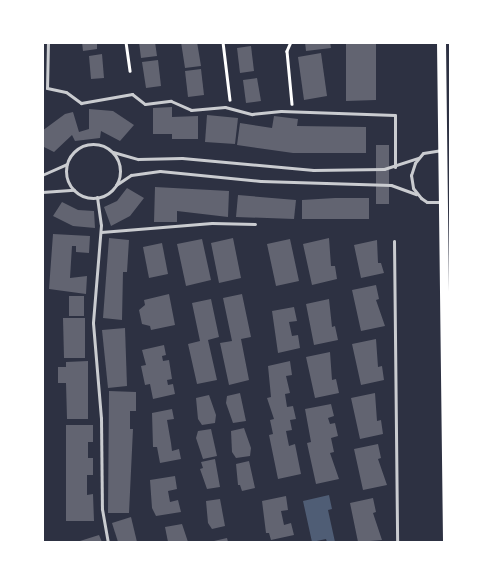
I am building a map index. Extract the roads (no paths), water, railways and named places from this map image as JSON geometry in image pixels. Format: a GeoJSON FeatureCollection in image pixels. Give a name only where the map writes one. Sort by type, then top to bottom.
{"type":"FeatureCollection","features":[{"type":"Feature","properties":{"kind":"main road"},"geometry":{"type":"LineString","coordinates":[[441,42],[447,542]]}},
{"type":"Feature","properties":{"kind":"lane"},"geometry":{"type":"LineString","coordinates":[[48,42],[47,88],[66,92],[81,103],[132,94],[145,104],[171,101],[191,110],[231,109],[252,114],[292,111],[395,115],[395,167]]}},
{"type":"Feature","properties":{"kind":"lane"},"geometry":{"type":"LineString","coordinates":[[442,150],[429,151],[418,158],[395,167],[313,170],[263,168],[182,158],[138,159],[112,152],[100,145],[86,145],[74,152],[67,164],[67,178],[75,190],[87,197],[107,194],[131,175],[160,171],[261,182],[391,185],[416,194],[427,202],[443,202]]}},
{"type":"Feature","properties":{"kind":"lane"},"geometry":{"type":"LineString","coordinates":[[112,152],[119,165],[116,185]]}},
{"type":"Feature","properties":{"kind":"lane"},"geometry":{"type":"LineString","coordinates":[[416,194],[411,175],[418,158]]}},
{"type":"Feature","properties":{"kind":"lane"},"geometry":{"type":"LineString","coordinates":[[42,175],[67,164]]}},
{"type":"Feature","properties":{"kind":"lane"},"geometry":{"type":"LineString","coordinates":[[42,192],[75,190]]}},
{"type":"Feature","properties":{"kind":"lane"},"geometry":{"type":"LineString","coordinates":[[97,197],[101,232],[93,323],[101,418],[102,509],[108,542]]}},
{"type":"Feature","properties":{"kind":"lane"},"geometry":{"type":"LineString","coordinates":[[101,232],[212,223],[255,224]]}},
{"type":"Feature","properties":{"kind":"lane"},"geometry":{"type":"LineString","coordinates":[[394,241],[397,542]]}},
{"type":"Feature","properties":{"kind":"water"},"geometry":{"type":"Polygon","coordinates":[[[329,495],[332,509],[328,510],[335,542],[327,542],[326,539],[312,542],[303,501],[329,495]]]}}]}
